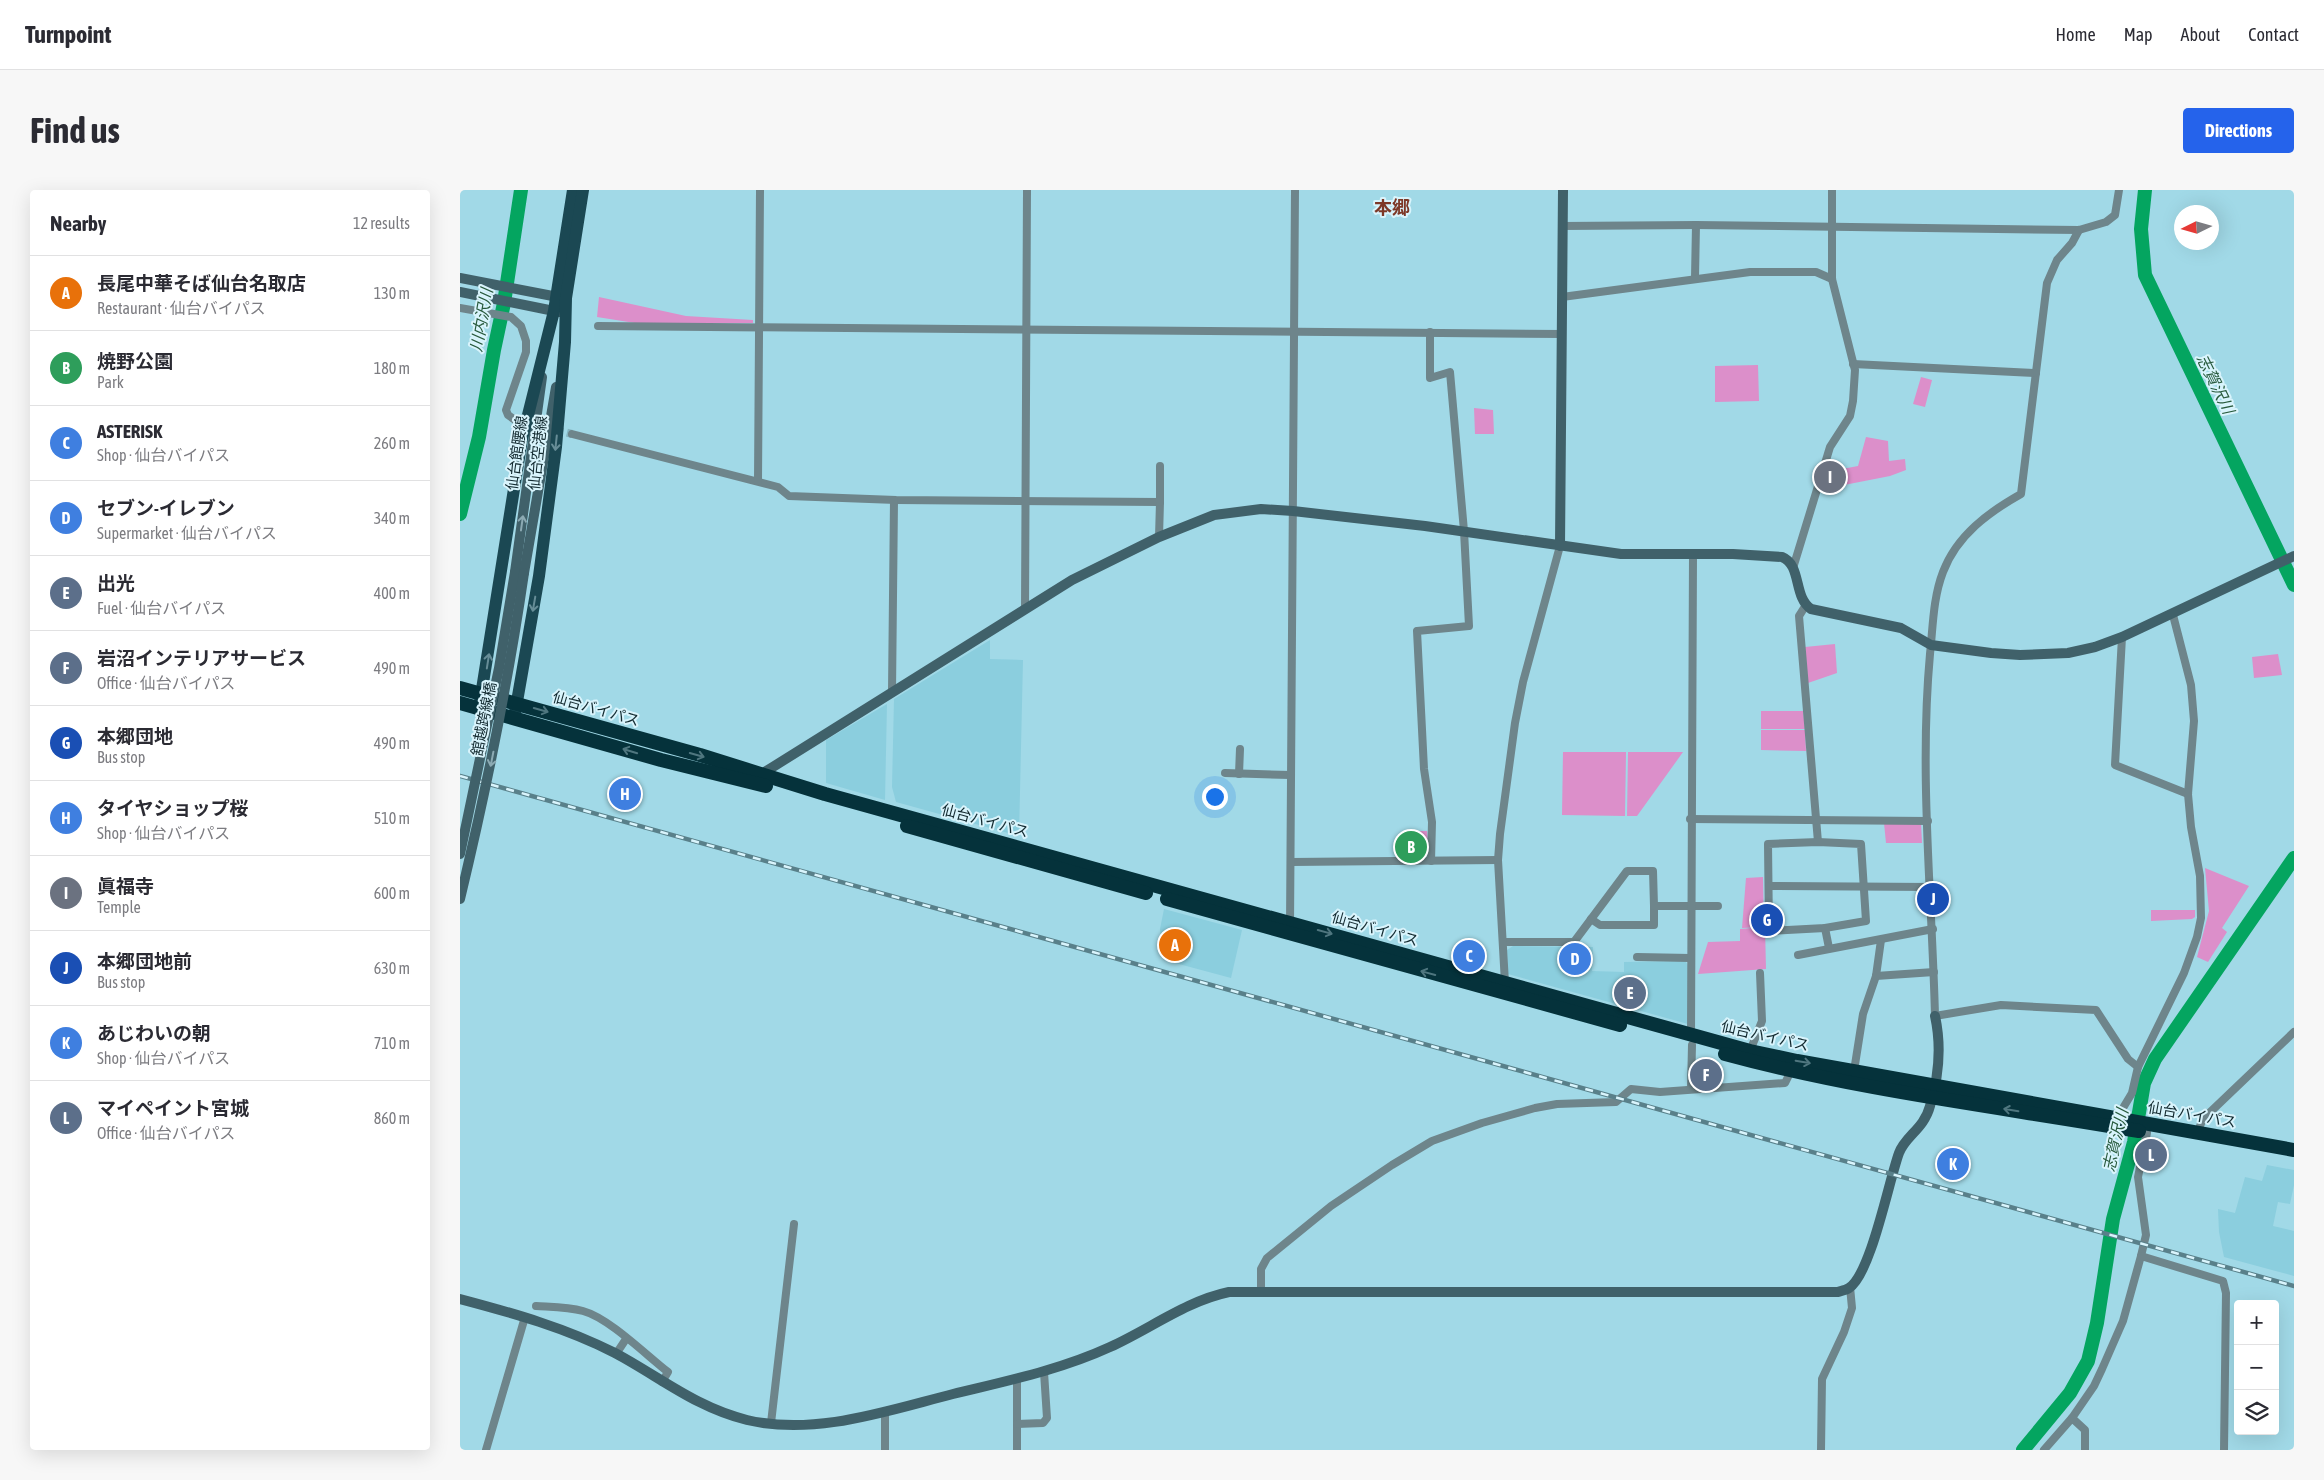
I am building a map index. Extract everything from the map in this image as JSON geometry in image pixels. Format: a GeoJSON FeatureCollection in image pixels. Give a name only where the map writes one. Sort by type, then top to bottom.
{"type":"FeatureCollection","features":[{"type":"Feature","properties":{"kind":"highway","name":"仙台バイパス"},"geometry":{"type":"LineString","coordinates":[[460,688],[700,755],[760,775],[1290,928],[1505,983],[1791,1070],[2125,1122],[2146,1129],[2294,1159]]}},
{"type":"Feature","properties":{"kind":"highway","name":"仙台バイパス"},"geometry":{"type":"LineString","coordinates":[[460,703],[661,760],[764,785],[1290,928],[1691,1040],[1854,1071],[1934,1091]]}},
{"type":"Feature","properties":{"kind":"highway","name":"仙台バイパス"},"geometry":{"type":"LineString","coordinates":[[2146,1129],[2197,1132],[2294,1150]]}},
{"type":"Feature","properties":{"kind":"main road","name":"仙台空港線"},"geometry":{"type":"LineString","coordinates":[[514,718],[540,566],[556,447],[565,342],[560,312],[572,190]]}},
{"type":"Feature","properties":{"kind":"main road","name":"仙台空港線"},"geometry":{"type":"LineString","coordinates":[[561,298],[583,190]]}},
{"type":"Feature","properties":{"kind":"main road","name":"仙台空港線"},"geometry":{"type":"LineString","coordinates":[[479,708],[522,439],[548,339],[560,312]]}},
{"type":"Feature","properties":{"kind":"street"},"geometry":{"type":"LineString","coordinates":[[758,481],[760,190]]}},
{"type":"Feature","properties":{"kind":"street"},"geometry":{"type":"LineString","coordinates":[[1025,609],[1027,190]]}},
{"type":"Feature","properties":{"kind":"street"},"geometry":{"type":"LineString","coordinates":[[1290,928],[1295,190]]}},
{"type":"Feature","properties":{"kind":"street"},"geometry":{"type":"LineString","coordinates":[[1505,983],[1498,860],[1507,783],[1523,682],[1560,546],[1563,190]]}},
{"type":"Feature","properties":{"kind":"street"},"geometry":{"type":"LineString","coordinates":[[1793,568],[1830,447],[1850,416],[1855,382],[1853,364],[1832,279],[1832,190]]}},
{"type":"Feature","properties":{"kind":"street"},"geometry":{"type":"LineString","coordinates":[[1562,226],[1696,225],[2079,230],[2106,222],[2115,215],[2119,190]]}},
{"type":"Feature","properties":{"kind":"street"},"geometry":{"type":"LineString","coordinates":[[1695,278],[1696,225]]}},
{"type":"Feature","properties":{"kind":"street"},"geometry":{"type":"LineString","coordinates":[[460,1299],[525,1317],[581,1337],[616,1354],[707,1407],[749,1420],[782,1425],[834,1422],[1044,1372],[1111,1347],[1190,1304],[1229,1292],[1838,1292],[1850,1288],[1864,1268],[1899,1151],[1924,1122],[1934,1091],[1940,1057],[1940,1036],[1935,1016],[1926,774],[1927,692],[1937,588],[1943,570],[1952,554],[1977,523],[2001,505],[2021,494],[2047,283],[2057,260],[2072,243],[2079,230]]}},
{"type":"Feature","properties":{"kind":"street"},"geometry":{"type":"LineString","coordinates":[[1562,297],[1750,272],[1816,272],[1832,279]]}},
{"type":"Feature","properties":{"kind":"street"},"geometry":{"type":"LineString","coordinates":[[460,278],[561,298]]}},
{"type":"Feature","properties":{"kind":"street"},"geometry":{"type":"LineString","coordinates":[[464,293],[560,312]]}},
{"type":"Feature","properties":{"kind":"street"},"geometry":{"type":"LineString","coordinates":[[462,308],[512,317],[521,326],[526,341],[526,352],[506,410],[515,420]]}},
{"type":"Feature","properties":{"kind":"street"},"geometry":{"type":"LineString","coordinates":[[598,326],[1294,330],[1562,334]]}},
{"type":"Feature","properties":{"kind":"street"},"geometry":{"type":"LineString","coordinates":[[1430,332],[1430,376],[1450,372],[1464,531],[1469,626],[1417,631],[1424,768],[1432,822],[1431,861]]}},
{"type":"Feature","properties":{"kind":"street","name":"仙台館腰線"},"geometry":{"type":"LineString","coordinates":[[520,572],[548,339]]}},
{"type":"Feature","properties":{"kind":"street","name":"仙台館腰線"},"geometry":{"type":"LineString","coordinates":[[520,572],[565,342]]}},
{"type":"Feature","properties":{"kind":"street"},"geometry":{"type":"LineString","coordinates":[[1853,364],[2036,373]]}},
{"type":"Feature","properties":{"kind":"street"},"geometry":{"type":"LineString","coordinates":[[572,434],[758,481],[778,487],[789,496],[894,500],[1160,502]]}},
{"type":"Feature","properties":{"kind":"street"},"geometry":{"type":"LineString","coordinates":[[1159,537],[1160,466]]}},
{"type":"Feature","properties":{"kind":"street"},"geometry":{"type":"LineString","coordinates":[[892,692],[894,500]]}},
{"type":"Feature","properties":{"kind":"street"},"geometry":{"type":"LineString","coordinates":[[760,775],[1072,580],[1159,537],[1214,515],[1261,510],[1293,511],[1464,531],[1621,554],[1733,554],[1782,557],[1789,561],[1793,568],[1801,599],[1811,609],[1901,628],[1931,646],[1990,653],[2045,655],[2095,647],[2173,615],[2294,556]]}},
{"type":"Feature","properties":{"kind":"street"},"geometry":{"type":"LineString","coordinates":[[1691,1089],[1690,819],[1693,554]]}},
{"type":"Feature","properties":{"kind":"street","name":"舘越跨線橋"},"geometry":{"type":"LineString","coordinates":[[460,854],[520,572]]}},
{"type":"Feature","properties":{"kind":"street","name":"舘越跨線橋"},"geometry":{"type":"LineString","coordinates":[[460,900],[484,798],[510,670],[520,572]]}},
{"type":"Feature","properties":{"kind":"street"},"geometry":{"type":"LineString","coordinates":[[1806,605],[1799,616],[1818,842]]}},
{"type":"Feature","properties":{"kind":"street"},"geometry":{"type":"LineString","coordinates":[[2125,1122],[2138,1067],[2184,974],[2197,937],[2201,918],[2201,886],[2191,827],[2188,794],[2194,721],[2192,694],[2188,670],[2173,615]]}},
{"type":"Feature","properties":{"kind":"street"},"geometry":{"type":"LineString","coordinates":[[2122,637],[2115,765],[2188,794]]}},
{"type":"Feature","properties":{"kind":"street"},"geometry":{"type":"LineString","coordinates":[[1239,774],[1240,749]]}},
{"type":"Feature","properties":{"kind":"street"},"geometry":{"type":"LineString","coordinates":[[1225,773],[1290,775]]}},
{"type":"Feature","properties":{"kind":"street"},"geometry":{"type":"LineString","coordinates":[[1690,819],[1928,821]]}},
{"type":"Feature","properties":{"kind":"street"},"geometry":{"type":"LineString","coordinates":[[1818,842],[1862,844],[1866,921],[1825,928],[1769,931],[1768,844],[1818,842]]}},
{"type":"Feature","properties":{"kind":"street"},"geometry":{"type":"LineString","coordinates":[[1291,862],[1498,860]]}},
{"type":"Feature","properties":{"kind":"street"},"geometry":{"type":"LineString","coordinates":[[1503,942],[1574,942],[1591,919],[1627,871],[1654,871],[1654,925],[1600,925],[1591,919]]}},
{"type":"Feature","properties":{"kind":"street"},"geometry":{"type":"LineString","coordinates":[[1769,886],[1931,887]]}},
{"type":"Feature","properties":{"kind":"street"},"geometry":{"type":"LineString","coordinates":[[1654,906],[1718,906]]}},
{"type":"Feature","properties":{"kind":"street"},"geometry":{"type":"LineString","coordinates":[[1825,928],[1829,948]]}},
{"type":"Feature","properties":{"kind":"street"},"geometry":{"type":"LineString","coordinates":[[1798,955],[1933,929]]}},
{"type":"Feature","properties":{"kind":"street"},"geometry":{"type":"LineString","coordinates":[[1854,1071],[1863,1014],[1876,976],[1881,940]]}},
{"type":"Feature","properties":{"kind":"street"},"geometry":{"type":"LineString","coordinates":[[1637,957],[1690,958]]}},
{"type":"Feature","properties":{"kind":"street"},"geometry":{"type":"LineString","coordinates":[[1876,976],[1934,972]]}},
{"type":"Feature","properties":{"kind":"street"},"geometry":{"type":"LineString","coordinates":[[1750,1051],[1762,1020],[1760,973]]}},
{"type":"Feature","properties":{"kind":"street"},"geometry":{"type":"LineString","coordinates":[[1935,1016],[2001,1006],[2096,1010],[2128,1059],[2138,1067]]}},
{"type":"Feature","properties":{"kind":"street"},"geometry":{"type":"LineString","coordinates":[[2197,1132],[2203,1118],[2294,1032]]}},
{"type":"Feature","properties":{"kind":"street"},"geometry":{"type":"LineString","coordinates":[[1260,1291],[1262,1269],[1266,1258],[1331,1206],[1432,1141],[1482,1123],[1535,1108],[1557,1104],[1616,1102],[1631,1089],[1660,1092],[1785,1083],[1791,1070]]}},
{"type":"Feature","properties":{"kind":"street"},"geometry":{"type":"LineString","coordinates":[[2044,1450],[2072,1418],[2094,1386],[2123,1321],[2146,1235],[2138,1177],[2146,1129]]}},
{"type":"Feature","properties":{"kind":"street"},"geometry":{"type":"LineString","coordinates":[[770,1423],[794,1224]]}},
{"type":"Feature","properties":{"kind":"street"},"geometry":{"type":"LineString","coordinates":[[2141,1256],[2224,1280],[2226,1293],[2224,1450]]}},
{"type":"Feature","properties":{"kind":"street"},"geometry":{"type":"LineString","coordinates":[[1821,1450],[1822,1379],[1847,1324],[1852,1308],[1850,1288]]}},
{"type":"Feature","properties":{"kind":"street"},"geometry":{"type":"LineString","coordinates":[[536,1306],[584,1311],[617,1329],[626,1339],[668,1372],[662,1382]]}},
{"type":"Feature","properties":{"kind":"street"},"geometry":{"type":"LineString","coordinates":[[486,1450],[525,1317]]}},
{"type":"Feature","properties":{"kind":"street"},"geometry":{"type":"LineString","coordinates":[[616,1354],[626,1339]]}},
{"type":"Feature","properties":{"kind":"street"},"geometry":{"type":"LineString","coordinates":[[1017,1424],[1043,1423],[1047,1418],[1044,1372]]}},
{"type":"Feature","properties":{"kind":"street"},"geometry":{"type":"LineString","coordinates":[[1017,1379],[1017,1450]]}},
{"type":"Feature","properties":{"kind":"street"},"geometry":{"type":"LineString","coordinates":[[884,1411],[885,1450]]}},
{"type":"Feature","properties":{"kind":"street"},"geometry":{"type":"LineString","coordinates":[[2072,1418],[2085,1430],[2085,1450]]}},
{"type":"Feature","properties":{"kind":"shaded area"},"geometry":{"type":"Polygon","coordinates":[[[599,297],[686,316],[753,320],[753,323],[635,323],[597,317],[599,297]]]}},
{"type":"Feature","properties":{"kind":"shaded area"},"geometry":{"type":"Polygon","coordinates":[[[1758,365],[1759,401],[1715,402],[1715,366],[1758,365]]]}},
{"type":"Feature","properties":{"kind":"shaded area"},"geometry":{"type":"Polygon","coordinates":[[[1921,377],[1932,380],[1925,407],[1913,404],[1921,377]]]}},
{"type":"Feature","properties":{"kind":"shaded area"},"geometry":{"type":"Polygon","coordinates":[[[1474,408],[1493,410],[1494,434],[1475,434],[1474,408]]]}},
{"type":"Feature","properties":{"kind":"shaded area"},"geometry":{"type":"Polygon","coordinates":[[[1866,437],[1888,441],[1889,461],[1905,459],[1906,470],[1890,476],[1839,486],[1838,481],[1842,481],[1842,469],[1858,466],[1866,437]]]}},
{"type":"Feature","properties":{"kind":"shaded area"},"geometry":{"type":"Polygon","coordinates":[[[990,640],[990,659],[1023,660],[1019,836],[896,802],[892,787],[894,699],[990,640]]]}},
{"type":"Feature","properties":{"kind":"shaded area"},"geometry":{"type":"Polygon","coordinates":[[[1835,644],[1837,673],[1808,683],[1805,647],[1835,644]]]}},
{"type":"Feature","properties":{"kind":"shaded area"},"geometry":{"type":"Polygon","coordinates":[[[2278,654],[2282,675],[2254,678],[2252,657],[2278,654]]]}},
{"type":"Feature","properties":{"kind":"shaded area"},"geometry":{"type":"Polygon","coordinates":[[[887,704],[885,800],[826,783],[826,740],[887,704]]]}},
{"type":"Feature","properties":{"kind":"shaded area"},"geometry":{"type":"Polygon","coordinates":[[[1761,711],[1803,711],[1805,729],[1761,729],[1761,711]]]}},
{"type":"Feature","properties":{"kind":"shaded area"},"geometry":{"type":"Polygon","coordinates":[[[1761,730],[1805,730],[1806,751],[1761,750],[1761,730]]]}},
{"type":"Feature","properties":{"kind":"shaded area"},"geometry":{"type":"Polygon","coordinates":[[[1563,752],[1626,752],[1625,816],[1562,815],[1563,752]]]}},
{"type":"Feature","properties":{"kind":"shaded area"},"geometry":{"type":"Polygon","coordinates":[[[1628,752],[1683,752],[1637,816],[1627,816],[1628,752]]]}},
{"type":"Feature","properties":{"kind":"shaded area"},"geometry":{"type":"Polygon","coordinates":[[[1884,823],[1921,823],[1922,843],[1886,843],[1884,823]]]}},
{"type":"Feature","properties":{"kind":"shaded area"},"geometry":{"type":"Polygon","coordinates":[[[1421,831],[1427,831],[1429,852],[1426,855],[1395,855],[1394,842],[1421,831]]]}},
{"type":"Feature","properties":{"kind":"shaded area"},"geometry":{"type":"Polygon","coordinates":[[[2205,868],[2249,886],[2222,928],[2227,932],[2208,962],[2197,957],[2209,911],[2205,868]]]}},
{"type":"Feature","properties":{"kind":"shaded area"},"geometry":{"type":"Polygon","coordinates":[[[1763,877],[1764,927],[1742,928],[1746,878],[1763,877]]]}},
{"type":"Feature","properties":{"kind":"shaded area"},"geometry":{"type":"Polygon","coordinates":[[[1164,909],[1242,930],[1231,978],[1164,960],[1160,929],[1164,909]]]}},
{"type":"Feature","properties":{"kind":"shaded area"},"geometry":{"type":"Polygon","coordinates":[[[2151,910],[2195,910],[2195,917],[2192,919],[2151,921],[2151,910]]]}},
{"type":"Feature","properties":{"kind":"shaded area"},"geometry":{"type":"Polygon","coordinates":[[[1765,927],[1766,969],[1698,974],[1708,942],[1740,941],[1740,929],[1765,927]]]}},
{"type":"Feature","properties":{"kind":"shaded area"},"geometry":{"type":"Polygon","coordinates":[[[1513,946],[1593,947],[1592,971],[1624,972],[1624,962],[1685,961],[1688,965],[1688,1024],[1508,974],[1507,950],[1513,946]]]}},
{"type":"Feature","properties":{"kind":"shaded area"},"geometry":{"type":"Polygon","coordinates":[[[2267,1165],[2294,1170],[2294,1185],[2290,1204],[2278,1202],[2273,1226],[2294,1231],[2294,1276],[2224,1257],[2219,1232],[2218,1209],[2235,1213],[2245,1177],[2262,1181],[2267,1165]]]}},
{"type":"Feature","properties":{"kind":"waterway","name":"川内沢川"},"geometry":{"type":"LineString","coordinates":[[460,514],[479,437],[504,303],[521,190]]}},
{"type":"Feature","properties":{"kind":"waterway","name":"志賀沢川"},"geometry":{"type":"LineString","coordinates":[[2145,190],[2141,229],[2145,275],[2294,585]]}},
{"type":"Feature","properties":{"kind":"waterway","name":"志賀沢川"},"geometry":{"type":"LineString","coordinates":[[2023,1450],[2070,1393],[2088,1361],[2097,1323],[2113,1219],[2134,1142],[2144,1083],[2155,1059],[2294,858]]}},
{"type":"Feature","properties":{"kind":"tunnel"},"geometry":{"type":"LineString","coordinates":[[532,424],[572,434]]}},
{"type":"Feature","properties":{"kind":"railway"},"geometry":{"type":"LineString","coordinates":[[460,776],[2294,1286]]}},
{"type":"Feature","properties":{"kind":"place","name":"眞福寺"},"geometry":{"type":"Point","coordinates":[1830,477]}},
{"type":"Feature","properties":{"kind":"place","name":"タイヤショップ桜"},"geometry":{"type":"Point","coordinates":[625,794]}},
{"type":"Feature","properties":{"kind":"place","name":"焼野公園"},"geometry":{"type":"Point","coordinates":[1411,847]}},
{"type":"Feature","properties":{"kind":"place","name":"本郷団地前"},"geometry":{"type":"Point","coordinates":[1933,899]}},
{"type":"Feature","properties":{"kind":"place","name":"本郷団地"},"geometry":{"type":"Point","coordinates":[1767,920]}},
{"type":"Feature","properties":{"kind":"place","name":"長尾中華そば仙台名取店"},"geometry":{"type":"Point","coordinates":[1175,945]}},
{"type":"Feature","properties":{"kind":"place","name":"ASTERISK"},"geometry":{"type":"Point","coordinates":[1469,956]}},
{"type":"Feature","properties":{"kind":"place","name":"セブン-イレブン"},"geometry":{"type":"Point","coordinates":[1575,959]}},
{"type":"Feature","properties":{"kind":"place","name":"出光"},"geometry":{"type":"Point","coordinates":[1630,993]}},
{"type":"Feature","properties":{"kind":"place","name":"岩沼インテリアサービス"},"geometry":{"type":"Point","coordinates":[1706,1075]}},
{"type":"Feature","properties":{"kind":"place","name":"マイペイント宮城"},"geometry":{"type":"Point","coordinates":[2151,1155]}},
{"type":"Feature","properties":{"kind":"place","name":"あじわいの朝"},"geometry":{"type":"Point","coordinates":[1953,1164]}},
{"type":"Feature","properties":{"kind":"district","name":"本郷"},"geometry":{"type":"Point","coordinates":[1392,208]}}]}
